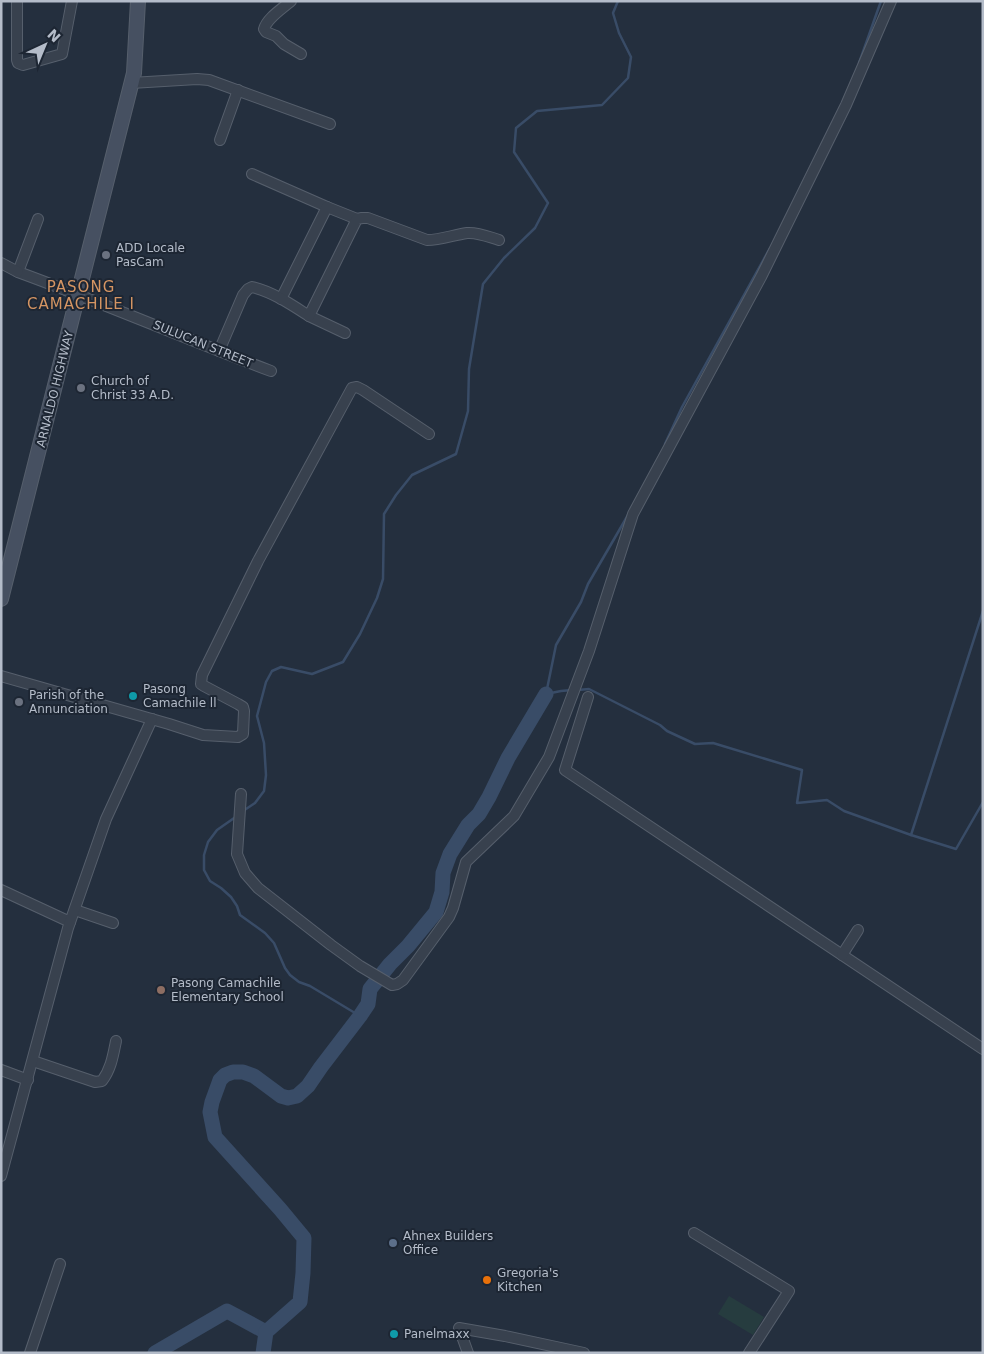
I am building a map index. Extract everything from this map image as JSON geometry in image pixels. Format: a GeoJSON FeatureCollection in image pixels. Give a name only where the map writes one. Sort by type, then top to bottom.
{"type":"FeatureCollection","features":[{"type":"Feature","properties":{"kind":"main road","name":"ARNALDO HIGHWAY"},"geometry":{"type":"LineString","coordinates":[[1,600],[133,72],[138,1]]}},
{"type":"Feature","properties":{"kind":"street"},"geometry":{"type":"LineString","coordinates":[[18,1],[17,60],[18,63],[23,65],[62,54],[72,1]]}},
{"type":"Feature","properties":{"kind":"street"},"geometry":{"type":"LineString","coordinates":[[291,1],[269,20],[264,29],[301,54]]}},
{"type":"Feature","properties":{"kind":"street"},"geometry":{"type":"LineString","coordinates":[[241,794],[237,854],[245,873],[258,888],[360,966],[392,985],[403,980],[448,917],[466,862],[514,816],[549,757],[589,651],[633,514],[761,277],[846,105],[891,1]]}},
{"type":"Feature","properties":{"kind":"street"},"geometry":{"type":"LineString","coordinates":[[133,72],[209,80],[330,124]]}},
{"type":"Feature","properties":{"kind":"street"},"geometry":{"type":"LineString","coordinates":[[220,140],[238,90]]}},
{"type":"Feature","properties":{"kind":"street"},"geometry":{"type":"LineString","coordinates":[[252,174],[326,208],[357,219],[368,218],[427,240],[437,240],[468,233],[480,234],[499,240]]}},
{"type":"Feature","properties":{"kind":"street"},"geometry":{"type":"LineString","coordinates":[[281,299],[326,208]]}},
{"type":"Feature","properties":{"kind":"street"},"geometry":{"type":"LineString","coordinates":[[18,272],[38,219]]}},
{"type":"Feature","properties":{"kind":"street"},"geometry":{"type":"LineString","coordinates":[[310,316],[357,219]]}},
{"type":"Feature","properties":{"kind":"street","name":"SULUCAN STREET"},"geometry":{"type":"LineString","coordinates":[[1,263],[18,272],[79,294],[271,371]]}},
{"type":"Feature","properties":{"kind":"street"},"geometry":{"type":"LineString","coordinates":[[219,351],[243,295],[252,287],[259,288],[345,333]]}},
{"type":"Feature","properties":{"kind":"street"},"geometry":{"type":"LineString","coordinates":[[1,676],[203,735],[238,738],[243,734],[243,707],[201,684],[202,675],[258,562],[352,388],[363,390],[429,434]]}},
{"type":"Feature","properties":{"kind":"street"},"geometry":{"type":"LineString","coordinates":[[588,697],[565,770],[983,1049]]}},
{"type":"Feature","properties":{"kind":"street"},"geometry":{"type":"LineString","coordinates":[[1,1176],[3,1160],[28,1080],[70,922],[106,819],[152,719]]}},
{"type":"Feature","properties":{"kind":"street"},"geometry":{"type":"LineString","coordinates":[[1,890],[70,922]]}},
{"type":"Feature","properties":{"kind":"street"},"geometry":{"type":"LineString","coordinates":[[75,910],[113,923]]}},
{"type":"Feature","properties":{"kind":"street"},"geometry":{"type":"LineString","coordinates":[[842,955],[858,930]]}},
{"type":"Feature","properties":{"kind":"street"},"geometry":{"type":"LineString","coordinates":[[33,1061],[95,1082],[102,1081],[112,1063],[116,1041]]}},
{"type":"Feature","properties":{"kind":"street"},"geometry":{"type":"LineString","coordinates":[[1,1070],[28,1080]]}},
{"type":"Feature","properties":{"kind":"street"},"geometry":{"type":"LineString","coordinates":[[694,1233],[789,1291],[749,1353]]}},
{"type":"Feature","properties":{"kind":"street"},"geometry":{"type":"LineString","coordinates":[[30,1353],[60,1264]]}},
{"type":"Feature","properties":{"kind":"street"},"geometry":{"type":"LineString","coordinates":[[468,1353],[459,1328],[584,1353]]}},
{"type":"Feature","properties":{"kind":"green space"},"geometry":{"type":"Polygon","coordinates":[[[729,1296],[764,1317],[753,1335],[718,1314],[729,1296]]]}},
{"type":"Feature","properties":{"kind":"waterway"},"geometry":{"type":"LineString","coordinates":[[243,811],[255,803],[264,791],[266,775],[264,743],[257,716],[266,682],[272,671],[281,667],[312,674],[343,662],[360,634],[377,598],[383,579],[384,514],[412,475],[456,454],[468,411],[469,369],[483,284],[504,258],[535,228],[548,203],[514,152],[516,128],[537,111],[602,105],[628,78],[631,57],[619,33],[613,13],[618,1]]}},
{"type":"Feature","properties":{"kind":"waterway"},"geometry":{"type":"LineString","coordinates":[[859,63],[881,1]]}},
{"type":"Feature","properties":{"kind":"waterway"},"geometry":{"type":"LineString","coordinates":[[665,444],[682,407],[770,248]]}},
{"type":"Feature","properties":{"kind":"waterway"},"geometry":{"type":"LineString","coordinates":[[572,690],[546,694],[556,645],[581,602],[588,584],[628,515]]}},
{"type":"Feature","properties":{"kind":"waterway"},"geometry":{"type":"LineString","coordinates":[[911,835],[983,611]]}},
{"type":"Feature","properties":{"kind":"waterway"},"geometry":{"type":"LineString","coordinates":[[578,690],[589,689],[695,744],[713,743],[802,770],[797,803],[827,800],[844,811],[956,849],[983,802]]}},
{"type":"Feature","properties":{"kind":"waterway"},"geometry":{"type":"LineString","coordinates":[[263,1353],[266,1332],[300,1302],[304,1238],[215,1137],[210,1112],[220,1080],[225,1075],[233,1072],[243,1072],[254,1076],[281,1096],[288,1098],[297,1096],[308,1086],[368,1004],[370,989],[436,912],[442,892],[443,873],[450,854],[468,825],[479,814],[508,758],[546,694]]}},
{"type":"Feature","properties":{"kind":"waterway"},"geometry":{"type":"LineString","coordinates":[[237,816],[217,830],[208,842],[204,855],[204,870],[210,881],[231,897],[240,915],[265,933],[274,943],[290,975],[360,1016]]}},
{"type":"Feature","properties":{"kind":"waterway"},"geometry":{"type":"LineString","coordinates":[[155,1353],[227,1311],[266,1332]]}},
{"type":"Feature","properties":{"kind":"place","name":"ADD Locale PasCam"},"geometry":{"type":"Point","coordinates":[106,255]}},
{"type":"Feature","properties":{"kind":"place","name":"Church of Christ 33 A.D."},"geometry":{"type":"Point","coordinates":[81,388]}},
{"type":"Feature","properties":{"kind":"place","name":"Pasong Camachile ll"},"geometry":{"type":"Point","coordinates":[133,696]}},
{"type":"Feature","properties":{"kind":"place","name":"Parish of the Annunciation"},"geometry":{"type":"Point","coordinates":[19,702]}},
{"type":"Feature","properties":{"kind":"place","name":"Pasong Camachile Elementary School"},"geometry":{"type":"Point","coordinates":[161,990]}},
{"type":"Feature","properties":{"kind":"place","name":"Ahnex Builders Office"},"geometry":{"type":"Point","coordinates":[393,1243]}},
{"type":"Feature","properties":{"kind":"place","name":"Gregoria's Kitchen"},"geometry":{"type":"Point","coordinates":[487,1280]}},
{"type":"Feature","properties":{"kind":"place","name":"Panelmaxx"},"geometry":{"type":"Point","coordinates":[394,1334]}},
{"type":"Feature","properties":{"kind":"district","name":"PASONG CAMACHILE I"},"geometry":{"type":"Point","coordinates":[81,296]}}]}
